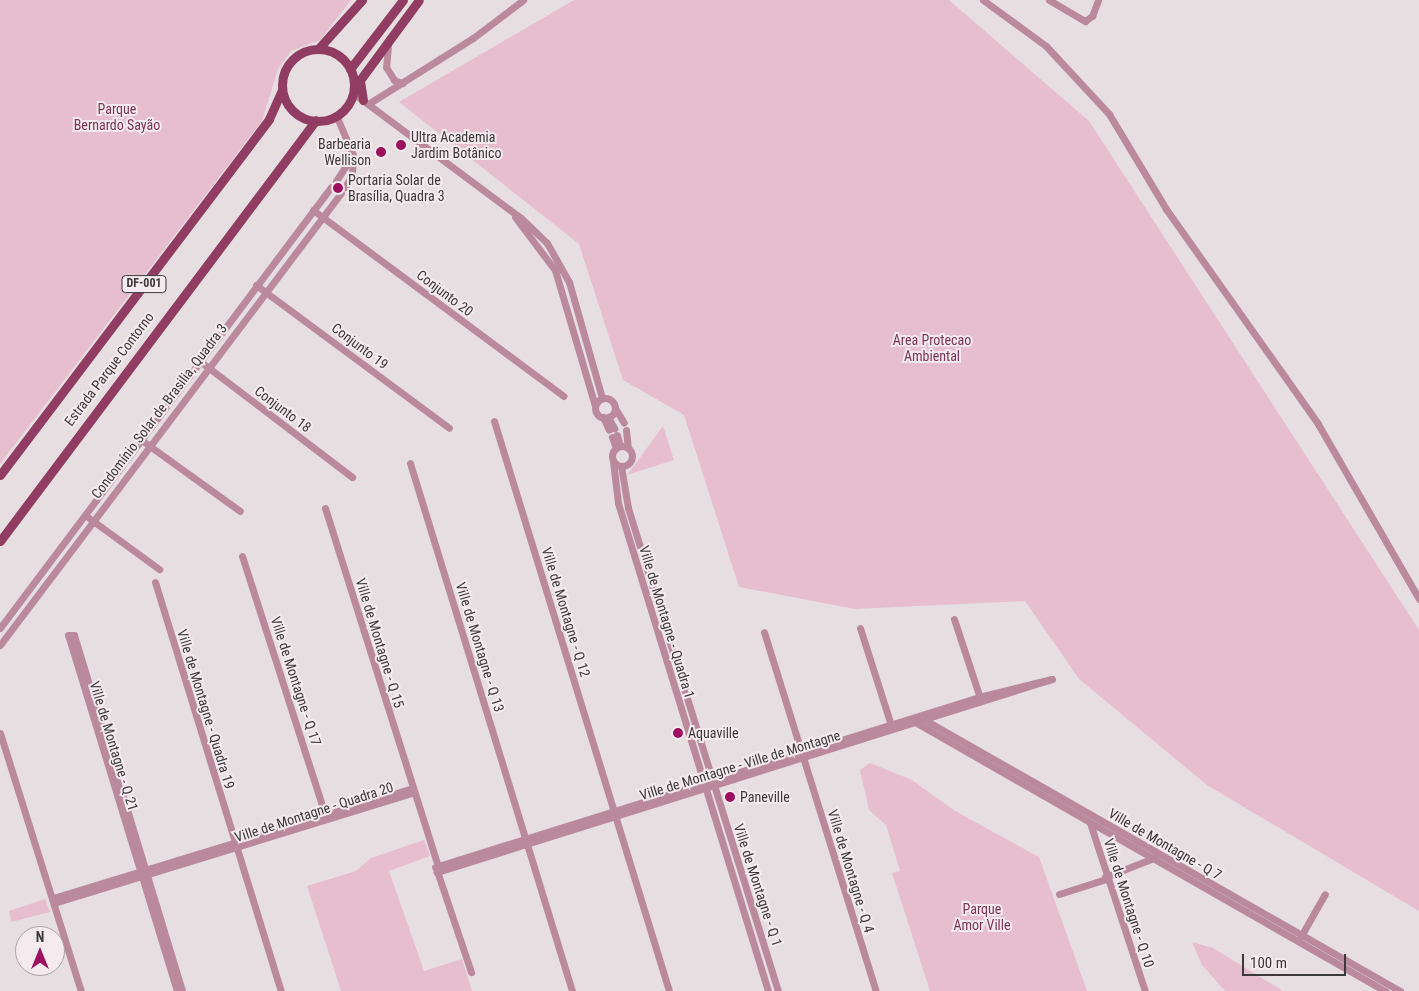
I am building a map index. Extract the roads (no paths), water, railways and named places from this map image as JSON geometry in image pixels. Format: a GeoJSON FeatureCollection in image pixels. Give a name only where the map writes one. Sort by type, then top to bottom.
{"type":"FeatureCollection","features":[{"type":"Feature","properties":{"kind":"main road","name":"DF-001"},"geometry":{"type":"LineString","coordinates":[[282,90],[284,73],[291,60],[318,49],[362,0]]}},
{"type":"Feature","properties":{"kind":"main road"},"geometry":{"type":"LineString","coordinates":[[350,69],[403,0]]}},
{"type":"Feature","properties":{"kind":"main road"},"geometry":{"type":"LineString","coordinates":[[366,102],[360,80],[388,46],[420,0]]}},
{"type":"Feature","properties":{"kind":"main road"},"geometry":{"type":"LineString","coordinates":[[282,90],[293,110],[316,120],[336,116],[352,93],[350,69],[337,55],[318,49]]}},
{"type":"Feature","properties":{"kind":"main road","name":"Estrada Parque Contorno"},"geometry":{"type":"LineString","coordinates":[[0,475],[269,118],[282,90]]}},
{"type":"Feature","properties":{"kind":"main road","name":"Estrada Parque Contorno"},"geometry":{"type":"LineString","coordinates":[[0,541],[316,120]]}},
{"type":"Feature","properties":{"kind":"street"},"geometry":{"type":"LineString","coordinates":[[366,102],[402,83],[523,0]]}},
{"type":"Feature","properties":{"kind":"street"},"geometry":{"type":"LineString","coordinates":[[983,0],[1046,46],[1109,114],[1166,209],[1318,424],[1419,600]]}},
{"type":"Feature","properties":{"kind":"street"},"geometry":{"type":"LineString","coordinates":[[1049,0],[1076,18],[1088,20],[1098,0]]}},
{"type":"Feature","properties":{"kind":"street"},"geometry":{"type":"LineString","coordinates":[[388,46],[386,67],[394,80],[402,83]]}},
{"type":"Feature","properties":{"kind":"street"},"geometry":{"type":"LineString","coordinates":[[352,93],[506,208],[546,243],[565,273],[602,398]]}},
{"type":"Feature","properties":{"kind":"street"},"geometry":{"type":"LineString","coordinates":[[336,116],[353,154]]}},
{"type":"Feature","properties":{"kind":"street","name":"Condomínio Solar de Brasilia, Quadra 3"},"geometry":{"type":"LineString","coordinates":[[0,628],[256,284],[334,184],[353,154]]}},
{"type":"Feature","properties":{"kind":"street","name":"Condomínio Solar de Brasilia, Quadra 3"},"geometry":{"type":"LineString","coordinates":[[0,643],[343,190],[352,175],[353,154]]}},
{"type":"Feature","properties":{"kind":"street"},"geometry":{"type":"LineString","coordinates":[[506,208],[531,234],[555,270],[595,406],[605,417],[621,448],[631,460],[621,466],[613,461]]}},
{"type":"Feature","properties":{"kind":"street","name":"Conjunto 20"},"geometry":{"type":"LineString","coordinates":[[313,210],[563,396]]}},
{"type":"Feature","properties":{"kind":"street","name":"Conjunto 19"},"geometry":{"type":"LineString","coordinates":[[256,284],[449,428]]}},
{"type":"Feature","properties":{"kind":"street","name":"Conjunto 18"},"geometry":{"type":"LineString","coordinates":[[200,360],[352,477]]}},
{"type":"Feature","properties":{"kind":"street"},"geometry":{"type":"LineString","coordinates":[[595,406],[602,398]]}},
{"type":"Feature","properties":{"kind":"street"},"geometry":{"type":"LineString","coordinates":[[602,398],[609,399],[625,427],[621,448]]}},
{"type":"Feature","properties":{"kind":"street"},"geometry":{"type":"LineString","coordinates":[[605,417],[614,408]]}},
{"type":"Feature","properties":{"kind":"street","name":"Ville de Montagne - Q 12"},"geometry":{"type":"LineString","coordinates":[[494,421],[669,991]]}},
{"type":"Feature","properties":{"kind":"street"},"geometry":{"type":"LineString","coordinates":[[140,439],[240,510]]}},
{"type":"Feature","properties":{"kind":"street","name":"Ville de Montagne - Quadra 1"},"geometry":{"type":"LineString","coordinates":[[621,448],[613,461],[613,482],[704,786]]}},
{"type":"Feature","properties":{"kind":"street","name":"Ville de Montagne - Q 13"},"geometry":{"type":"LineString","coordinates":[[410,463],[572,991]]}},
{"type":"Feature","properties":{"kind":"street","name":"Ville de Montagne - Quadra 1"},"geometry":{"type":"LineString","coordinates":[[621,466],[624,495],[713,783]]}},
{"type":"Feature","properties":{"kind":"street","name":"Ville de Montagne - Q 15"},"geometry":{"type":"LineString","coordinates":[[325,508],[411,790]]}},
{"type":"Feature","properties":{"kind":"street"},"geometry":{"type":"LineString","coordinates":[[85,515],[159,569]]}},
{"type":"Feature","properties":{"kind":"street","name":"Ville de Montagne - Q 17"},"geometry":{"type":"LineString","coordinates":[[242,556],[326,817]]}},
{"type":"Feature","properties":{"kind":"street"},"geometry":{"type":"LineString","coordinates":[[637,566],[646,564]]}},
{"type":"Feature","properties":{"kind":"street","name":"Ville de Montagne - Quadra 19"},"geometry":{"type":"LineString","coordinates":[[155,582],[280,991]]}},
{"type":"Feature","properties":{"kind":"street"},"geometry":{"type":"LineString","coordinates":[[954,620],[980,700]]}},
{"type":"Feature","properties":{"kind":"street"},"geometry":{"type":"LineString","coordinates":[[860,628],[892,728]]}},
{"type":"Feature","properties":{"kind":"street","name":"Ville de Montagne - Q 4"},"geometry":{"type":"LineString","coordinates":[[764,632],[876,991]]}},
{"type":"Feature","properties":{"kind":"street","name":"Ville de Montagne - Q 21"},"geometry":{"type":"LineString","coordinates":[[74,634],[67,637],[143,874]]}},
{"type":"Feature","properties":{"kind":"street","name":"Ville de Montagne - Ville de Montagne"},"geometry":{"type":"LineString","coordinates":[[438,870],[615,813],[1048,680]]}},
{"type":"Feature","properties":{"kind":"street"},"geometry":{"type":"LineString","coordinates":[[673,684],[681,681]]}},
{"type":"Feature","properties":{"kind":"street","name":"Ville de Montagne - Q 7"},"geometry":{"type":"LineString","coordinates":[[918,720],[1160,855],[1385,991]]}},
{"type":"Feature","properties":{"kind":"street","name":"Ville de Montagne - Q 7"},"geometry":{"type":"LineString","coordinates":[[918,720],[1152,859],[1291,934],[1301,936],[1400,991]]}},
{"type":"Feature","properties":{"kind":"street"},"geometry":{"type":"LineString","coordinates":[[0,733],[81,991]]}},
{"type":"Feature","properties":{"kind":"street","name":"Ville de Montagne - Q 1"},"geometry":{"type":"LineString","coordinates":[[713,783],[778,991]]}},
{"type":"Feature","properties":{"kind":"street","name":"Ville de Montagne - Q 1"},"geometry":{"type":"LineString","coordinates":[[704,786],[768,991]]}},
{"type":"Feature","properties":{"kind":"street","name":"Ville de Montagne - Quadra 20"},"geometry":{"type":"LineString","coordinates":[[53,901],[235,847],[411,790],[471,972]]}},
{"type":"Feature","properties":{"kind":"street","name":"Ville de Montagne - Q 10"},"geometry":{"type":"LineString","coordinates":[[1089,814],[1106,878],[1145,991]]}},
{"type":"Feature","properties":{"kind":"street"},"geometry":{"type":"LineString","coordinates":[[1059,894],[1106,878],[1160,855]]}},
{"type":"Feature","properties":{"kind":"street"},"geometry":{"type":"LineString","coordinates":[[143,874],[177,991]]}},
{"type":"Feature","properties":{"kind":"street"},"geometry":{"type":"LineString","coordinates":[[143,874],[182,991]]}},
{"type":"Feature","properties":{"kind":"street"},"geometry":{"type":"LineString","coordinates":[[738,894],[747,891]]}},
{"type":"Feature","properties":{"kind":"street"},"geometry":{"type":"LineString","coordinates":[[1301,936],[1325,894]]}},
{"type":"Feature","properties":{"kind":"place","name":"Ultra Academia Jardim Botânico"},"geometry":{"type":"Point","coordinates":[401,145]}},
{"type":"Feature","properties":{"kind":"place","name":"Barbearia Wellison"},"geometry":{"type":"Point","coordinates":[381,152]}},
{"type":"Feature","properties":{"kind":"place","name":"Portaria Solar de Brasília, Quadra 3"},"geometry":{"type":"Point","coordinates":[338,188]}},
{"type":"Feature","properties":{"kind":"place","name":"Aquaville"},"geometry":{"type":"Point","coordinates":[678,733]}},
{"type":"Feature","properties":{"kind":"place","name":"Paneville"},"geometry":{"type":"Point","coordinates":[730,797]}},
{"type":"Feature","properties":{"kind":"park label","name":"Parque Bernardo Sayão"},"geometry":{"type":"Point","coordinates":[117,118]}},
{"type":"Feature","properties":{"kind":"park label","name":"Area Protecao Ambiental"},"geometry":{"type":"Point","coordinates":[932,348]}},
{"type":"Feature","properties":{"kind":"park label","name":"Parque Amor Ville"},"geometry":{"type":"Point","coordinates":[982,918]}}]}
